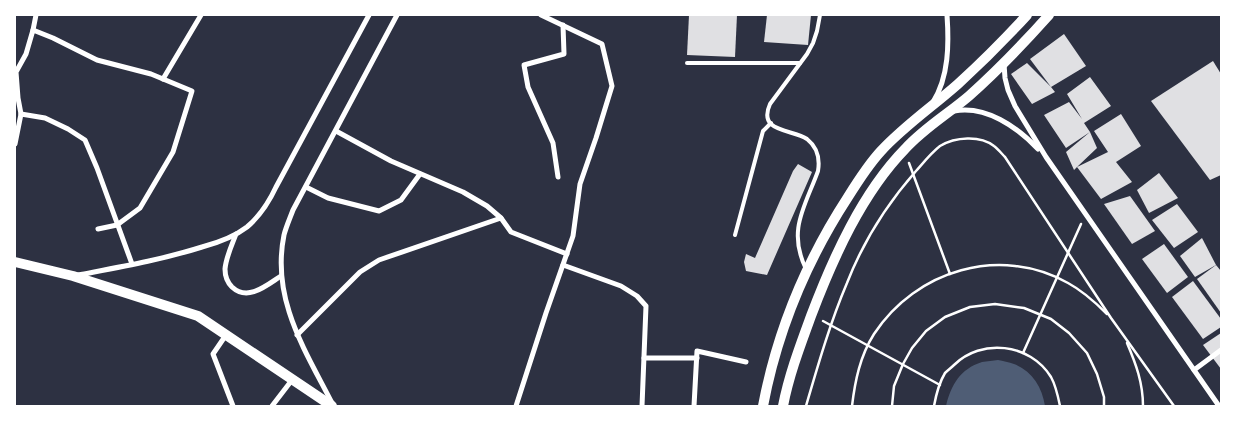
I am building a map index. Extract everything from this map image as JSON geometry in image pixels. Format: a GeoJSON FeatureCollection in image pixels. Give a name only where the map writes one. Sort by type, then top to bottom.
{"type":"FeatureCollection","features":[{"type":"Feature","properties":{"kind":"main road"},"geometry":{"type":"LineString","coordinates":[[763,406],[782,333],[807,271],[838,212],[867,167],[894,138],[957,85],[1027,15]]}},
{"type":"Feature","properties":{"kind":"main road"},"geometry":{"type":"LineString","coordinates":[[782,406],[791,374],[830,268],[856,218],[888,168],[917,136],[969,96],[1049,15]]}},
{"type":"Feature","properties":{"kind":"main road"},"geometry":{"type":"LineString","coordinates":[[15,262],[73,276],[198,316],[333,406]]}},
{"type":"Feature","properties":{"kind":"street"},"geometry":{"type":"LineString","coordinates":[[15,144],[21,114],[16,72],[26,54],[36,15]]}},
{"type":"Feature","properties":{"kind":"street"},"geometry":{"type":"LineString","coordinates":[[163,79],[201,15]]}},
{"type":"Feature","properties":{"kind":"street"},"geometry":{"type":"LineString","coordinates":[[73,276],[185,253],[236,234],[256,219],[267,204],[369,15]]}},
{"type":"Feature","properties":{"kind":"street"},"geometry":{"type":"LineString","coordinates":[[333,406],[288,313],[281,276],[284,233],[293,210],[398,15]]}},
{"type":"Feature","properties":{"kind":"street"},"geometry":{"type":"LineString","coordinates":[[516,406],[573,236],[580,184],[612,86],[602,44],[541,15]]}},
{"type":"Feature","properties":{"kind":"street"},"geometry":{"type":"LineString","coordinates":[[924,112],[934,100],[945,68],[948,49],[947,15]]}},
{"type":"Feature","properties":{"kind":"street"},"geometry":{"type":"LineString","coordinates":[[558,177],[553,143],[528,87],[524,65],[564,54],[563,25]]}},
{"type":"Feature","properties":{"kind":"street"},"geometry":{"type":"LineString","coordinates":[[33,30],[96,60],[151,74],[192,91],[173,152],[140,208],[118,225],[98,229]]}},
{"type":"Feature","properties":{"kind":"street"},"geometry":{"type":"LineString","coordinates":[[1004,62],[1005,78],[1015,106],[1046,157],[1219,406]]}},
{"type":"Feature","properties":{"kind":"street"},"geometry":{"type":"LineString","coordinates":[[946,113],[964,110],[990,115],[1019,131],[1046,157]]}},
{"type":"Feature","properties":{"kind":"street"},"geometry":{"type":"LineString","coordinates":[[21,114],[45,118],[85,140],[132,264]]}},
{"type":"Feature","properties":{"kind":"street"},"geometry":{"type":"LineString","coordinates":[[336,131],[391,161],[463,192],[487,206],[501,218],[511,232],[566,254]]}},
{"type":"Feature","properties":{"kind":"street"},"geometry":{"type":"LineString","coordinates":[[306,187],[328,198],[379,211],[400,200],[420,174]]}},
{"type":"Feature","properties":{"kind":"street"},"geometry":{"type":"LineString","coordinates":[[297,335],[360,272],[379,260],[501,218]]}},
{"type":"Feature","properties":{"kind":"street"},"geometry":{"type":"LineString","coordinates":[[236,234],[226,263],[225,272],[227,280],[232,286],[238,291],[246,293],[255,292],[281,276]]}},
{"type":"Feature","properties":{"kind":"street"},"geometry":{"type":"LineString","coordinates":[[563,265],[621,286],[637,296],[646,306],[642,406]]}},
{"type":"Feature","properties":{"kind":"street"},"geometry":{"type":"LineString","coordinates":[[226,335],[214,354],[233,406]]}},
{"type":"Feature","properties":{"kind":"street"},"geometry":{"type":"LineString","coordinates":[[1194,370],[1221,350]]}},
{"type":"Feature","properties":{"kind":"street"},"geometry":{"type":"LineString","coordinates":[[694,406],[697,351],[746,362]]}},
{"type":"Feature","properties":{"kind":"street"},"geometry":{"type":"LineString","coordinates":[[644,358],[697,358]]}},
{"type":"Feature","properties":{"kind":"street"},"geometry":{"type":"LineString","coordinates":[[272,406],[292,380]]}},
{"type":"Feature","properties":{"kind":"lane"},"geometry":{"type":"LineString","coordinates":[[807,271],[799,251],[797,229],[799,218],[818,171],[818,156],[811,142],[805,138],[778,129],[770,123],[768,114],[770,104],[813,43],[820,15]]}},
{"type":"Feature","properties":{"kind":"lane"},"geometry":{"type":"LineString","coordinates":[[687,63],[800,63]]}},
{"type":"Feature","properties":{"kind":"lane"},"geometry":{"type":"LineString","coordinates":[[735,235],[763,131],[770,123]]}},
{"type":"Feature","properties":{"kind":"path"},"geometry":{"type":"LineString","coordinates":[[806,406],[847,283],[868,237],[902,187],[931,154],[942,145],[957,140],[971,139],[984,140],[994,146],[1005,157],[1126,341],[1137,367],[1143,394],[1143,406]]}},
{"type":"Feature","properties":{"kind":"path"},"geometry":{"type":"LineString","coordinates":[[903,150],[950,274]]}},
{"type":"Feature","properties":{"kind":"path"},"geometry":{"type":"LineString","coordinates":[[1023,352],[1086,214]]}},
{"type":"Feature","properties":{"kind":"path"},"geometry":{"type":"LineString","coordinates":[[852,406],[854,385],[861,360],[873,335],[890,313],[911,294],[935,280],[961,270],[988,265],[1016,266],[1043,272],[1069,283],[1092,299],[1111,318],[1174,406]]}},
{"type":"Feature","properties":{"kind":"path"},"geometry":{"type":"LineString","coordinates":[[892,406],[894,386],[902,364],[926,331],[945,317],[970,307],[995,304],[1024,308],[1051,319],[1070,334],[1087,353],[1097,374],[1104,397],[1104,406]]}},
{"type":"Feature","properties":{"kind":"path"},"geometry":{"type":"LineString","coordinates":[[812,315],[940,385]]}},
{"type":"Feature","properties":{"kind":"path"},"geometry":{"type":"LineString","coordinates":[[934,406],[936,392],[946,373],[961,358],[981,349],[1002,347],[1023,352],[1038,362],[1050,376],[1058,392],[1060,406]]}},
{"type":"Feature","properties":{"kind":"water"},"geometry":{"type":"Polygon","coordinates":[[[998,360],[1014,364],[1031,375],[1039,386],[1045,406],[946,406],[951,391],[962,373],[982,362],[998,360]]]}},
{"type":"Feature","properties":{"kind":"building"},"geometry":{"type":"Polygon","coordinates":[[[689,15],[737,15],[735,57],[687,55],[689,15]]]}},
{"type":"Feature","properties":{"kind":"building"},"geometry":{"type":"Polygon","coordinates":[[[767,15],[811,15],[808,45],[764,42],[767,15]]]}},
{"type":"Feature","properties":{"kind":"building"},"geometry":{"type":"Polygon","coordinates":[[[1064,34],[1086,66],[1051,87],[1030,59],[1064,34]]]}},
{"type":"Feature","properties":{"kind":"building"},"geometry":{"type":"Polygon","coordinates":[[[1213,61],[1221,74],[1221,175],[1210,180],[1151,101],[1213,61]]]}},
{"type":"Feature","properties":{"kind":"building"},"geometry":{"type":"Polygon","coordinates":[[[1027,63],[1055,92],[1032,104],[1011,74],[1027,63]]]}},
{"type":"Feature","properties":{"kind":"building"},"geometry":{"type":"Polygon","coordinates":[[[1090,77],[1111,106],[1084,123],[1090,132],[1066,148],[1044,115],[1069,102],[1082,119],[1067,94],[1090,77]]]}},
{"type":"Feature","properties":{"kind":"building"},"geometry":{"type":"Polygon","coordinates":[[[1121,114],[1141,146],[1116,162],[1132,182],[1101,199],[1077,167],[1108,152],[1094,131],[1121,114]]]}},
{"type":"Feature","properties":{"kind":"building"},"geometry":{"type":"Polygon","coordinates":[[[1090,132],[1097,148],[1074,170],[1066,152],[1090,132]]]}},
{"type":"Feature","properties":{"kind":"building"},"geometry":{"type":"Polygon","coordinates":[[[798,164],[812,172],[767,275],[746,271],[744,262],[746,254],[755,258],[793,171],[798,164]]]}},
{"type":"Feature","properties":{"kind":"building"},"geometry":{"type":"Polygon","coordinates":[[[1159,173],[1178,198],[1149,213],[1137,190],[1159,173]]]}},
{"type":"Feature","properties":{"kind":"building"},"geometry":{"type":"Polygon","coordinates":[[[1130,196],[1155,231],[1132,244],[1104,204],[1130,196]]]}},
{"type":"Feature","properties":{"kind":"building"},"geometry":{"type":"Polygon","coordinates":[[[1177,204],[1198,232],[1174,248],[1152,220],[1177,204]]]}},
{"type":"Feature","properties":{"kind":"building"},"geometry":{"type":"Polygon","coordinates":[[[1202,238],[1216,265],[1195,277],[1180,256],[1202,238]]]}},
{"type":"Feature","properties":{"kind":"building"},"geometry":{"type":"Polygon","coordinates":[[[1164,244],[1188,277],[1167,293],[1142,259],[1164,244]]]}},
{"type":"Feature","properties":{"kind":"building"},"geometry":{"type":"Polygon","coordinates":[[[1216,265],[1221,271],[1221,313],[1197,279],[1216,265]]]}},
{"type":"Feature","properties":{"kind":"building"},"geometry":{"type":"Polygon","coordinates":[[[1193,281],[1221,319],[1221,327],[1203,339],[1172,297],[1193,281]]]}},
{"type":"Feature","properties":{"kind":"building"},"geometry":{"type":"Polygon","coordinates":[[[1221,333],[1221,369],[1203,345],[1221,333]]]}}]}
